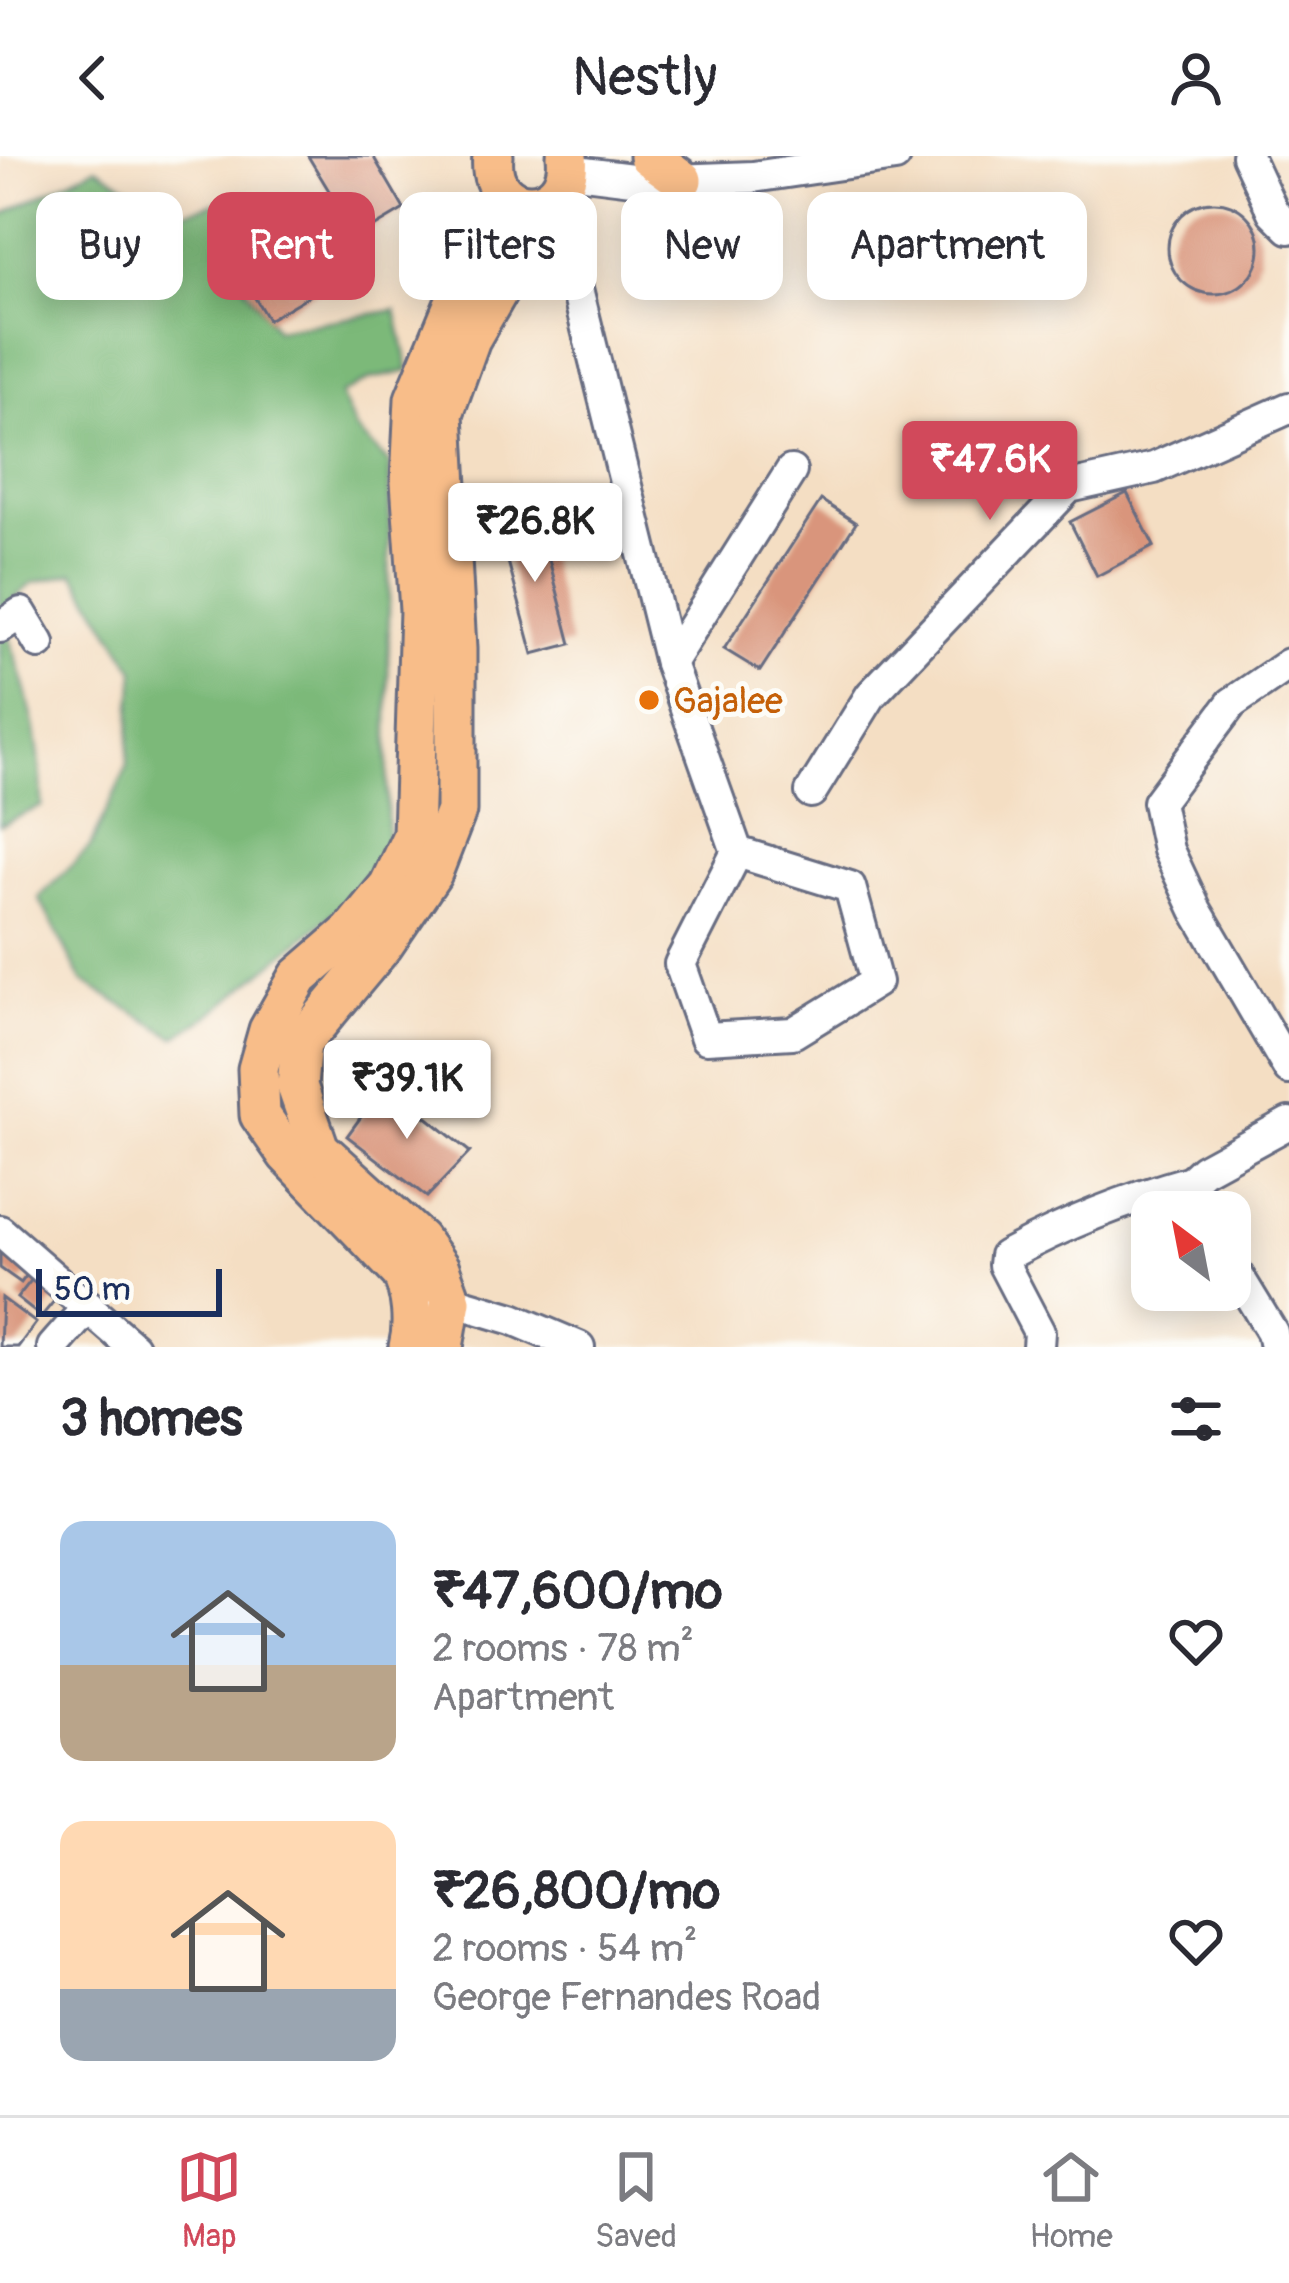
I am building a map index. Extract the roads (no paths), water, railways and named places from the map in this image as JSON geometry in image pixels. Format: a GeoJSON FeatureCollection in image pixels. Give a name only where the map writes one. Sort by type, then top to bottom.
{"type":"FeatureCollection","features":[{"type":"Feature","properties":{"kind":"main road"},"geometry":{"type":"LineString","coordinates":[[493,156],[495,182],[554,178]]}},
{"type":"Feature","properties":{"kind":"main road"},"geometry":{"type":"LineString","coordinates":[[649,156],[682,180]]}},
{"type":"Feature","properties":{"kind":"main road"},"geometry":{"type":"LineString","coordinates":[[409,1347],[409,1287],[402,1273],[287,1154],[260,1115],[258,1069],[269,1030],[299,977],[352,932],[389,886],[413,835],[420,610],[410,482],[415,398],[478,247],[554,178]]}},
{"type":"Feature","properties":{"kind":"main road"},"geometry":{"type":"LineString","coordinates":[[443,1347],[451,1301],[439,1268],[419,1240],[320,1149],[297,1086],[301,1043],[383,945],[431,873],[456,812],[456,649],[443,414],[470,339],[525,244],[554,178]]}},
{"type":"Feature","properties":{"kind":"street"},"geometry":{"type":"LineString","coordinates":[[737,852],[850,887],[876,982],[794,1033],[706,1038],[680,964],[737,852],[670,663],[554,178],[648,182],[753,177],[896,156]]}},
{"type":"Feature","properties":{"kind":"street"},"geometry":{"type":"LineString","coordinates":[[1247,156],[1273,212],[1289,228]]}},
{"type":"Feature","properties":{"kind":"street"},"geometry":{"type":"LineString","coordinates":[[811,792],[871,695],[1069,488],[1154,468],[1289,408]]}},
{"type":"Feature","properties":{"kind":"street"},"geometry":{"type":"LineString","coordinates":[[670,663],[791,472]]}},
{"type":"Feature","properties":{"kind":"street"},"geometry":{"type":"LineString","coordinates":[[0,628],[21,614],[39,643]]}},
{"type":"Feature","properties":{"kind":"street"},"geometry":{"type":"LineString","coordinates":[[1289,664],[1232,703],[1159,802],[1168,850],[1196,910],[1289,1069]]}},
{"type":"Feature","properties":{"kind":"street"},"geometry":{"type":"LineString","coordinates":[[1038,1347],[1039,1332],[1004,1265],[1005,1256],[1095,1214],[1191,1181],[1289,1123]]}},
{"type":"Feature","properties":{"kind":"street"},"geometry":{"type":"LineString","coordinates":[[1188,1191],[1191,1181]]}},
{"type":"Feature","properties":{"kind":"street"},"geometry":{"type":"LineString","coordinates":[[0,1231],[133,1347]]}},
{"type":"Feature","properties":{"kind":"street"},"geometry":{"type":"LineString","coordinates":[[409,1287],[513,1319],[580,1347]]}},
{"type":"Feature","properties":{"kind":"street"},"geometry":{"type":"LineString","coordinates":[[1251,1298],[1272,1332],[1275,1347]]}},
{"type":"Feature","properties":{"kind":"street"},"geometry":{"type":"LineString","coordinates":[[53,1347],[89,1306]]}},
{"type":"Feature","properties":{"kind":"place","name":"Gajalee"},"geometry":{"type":"Point","coordinates":[649,700]}}]}
